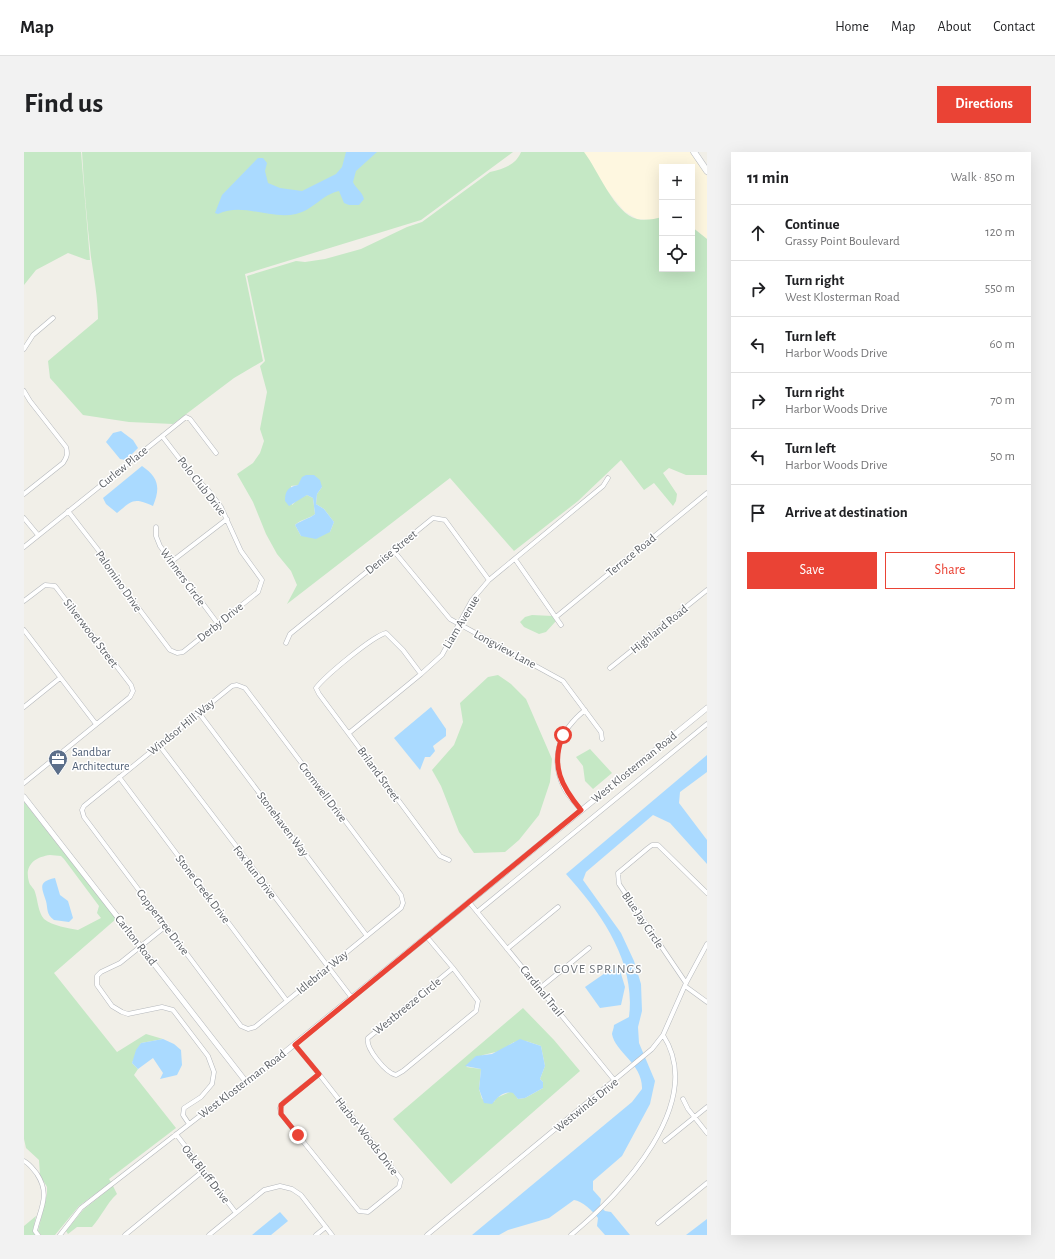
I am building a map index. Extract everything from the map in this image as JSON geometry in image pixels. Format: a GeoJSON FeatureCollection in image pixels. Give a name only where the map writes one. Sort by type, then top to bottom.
{"type":"FeatureCollection","features":[{"type":"Feature","properties":{"kind":"main road"},"geometry":{"type":"LineString","coordinates":[[694,152],[707,171]]}},
{"type":"Feature","properties":{"kind":"street"},"geometry":{"type":"LineString","coordinates":[[24,349],[33,334],[53,318]]}},
{"type":"Feature","properties":{"kind":"street"},"geometry":{"type":"LineString","coordinates":[[24,391],[68,452],[63,463],[24,494]]}},
{"type":"Feature","properties":{"kind":"street","name":"Curlew Place"},"geometry":{"type":"LineString","coordinates":[[24,547],[186,417],[216,453]]}},
{"type":"Feature","properties":{"kind":"street","name":"Polo Club Drive"},"geometry":{"type":"LineString","coordinates":[[162,436],[192,475],[208,490],[222,509],[241,551],[262,580]]}},
{"type":"Feature","properties":{"kind":"street","name":"Liam Avenue"},"geometry":{"type":"LineString","coordinates":[[349,733],[442,655],[472,600],[489,580],[604,486],[608,478]]}},
{"type":"Feature","properties":{"kind":"street","name":"Terrace Road"},"geometry":{"type":"LineString","coordinates":[[556,617],[707,493]]}},
{"type":"Feature","properties":{"kind":"street","name":"Palomino Drive"},"geometry":{"type":"LineString","coordinates":[[68,511],[99,551],[115,577],[170,650]]}},
{"type":"Feature","properties":{"kind":"street"},"geometry":{"type":"LineString","coordinates":[[24,518],[38,535]]}},
{"type":"Feature","properties":{"kind":"street","name":"Denise Street"},"geometry":{"type":"LineString","coordinates":[[286,643],[290,634],[431,519],[442,518],[489,580]]}},
{"type":"Feature","properties":{"kind":"street"},"geometry":{"type":"LineString","coordinates":[[171,562],[227,520]]}},
{"type":"Feature","properties":{"kind":"street","name":"Winners Circle"},"geometry":{"type":"LineString","coordinates":[[156,527],[158,543],[218,624]]}},
{"type":"Feature","properties":{"kind":"street","name":"Longview Lane"},"geometry":{"type":"LineString","coordinates":[[393,550],[447,616],[559,678],[566,684],[601,732],[602,739]]}},
{"type":"Feature","properties":{"kind":"street"},"geometry":{"type":"LineString","coordinates":[[515,559],[561,625]]}},
{"type":"Feature","properties":{"kind":"street","name":"Derby Drive"},"geometry":{"type":"LineString","coordinates":[[170,650],[177,653],[183,652],[258,592],[262,580]]}},
{"type":"Feature","properties":{"kind":"street","name":"Silverwood Street"},"geometry":{"type":"LineString","coordinates":[[24,602],[44,586],[49,584],[56,587],[131,685],[133,691],[130,697],[96,724]]}},
{"type":"Feature","properties":{"kind":"street","name":"Highland Road"},"geometry":{"type":"LineString","coordinates":[[610,668],[707,590]]}},
{"type":"Feature","properties":{"kind":"street"},"geometry":{"type":"LineString","coordinates":[[24,630],[96,724],[24,783]]}},
{"type":"Feature","properties":{"kind":"street","name":"Briland Street"},"geometry":{"type":"LineString","coordinates":[[421,674],[403,650],[386,632],[380,634],[369,642],[316,688],[440,856],[449,860]]}},
{"type":"Feature","properties":{"kind":"street"},"geometry":{"type":"LineString","coordinates":[[24,707],[60,678]]}},
{"type":"Feature","properties":{"kind":"street","name":"Windsor Hill Way"},"geometry":{"type":"LineString","coordinates":[[84,817],[82,810],[84,806],[232,686]]}},
{"type":"Feature","properties":{"kind":"street","name":"Cromwell Drive"},"geometry":{"type":"LineString","coordinates":[[232,686],[240,686],[245,688],[401,895],[403,903],[401,908]]}},
{"type":"Feature","properties":{"kind":"street","name":"West Klosterman Road"},"geometry":{"type":"LineString","coordinates":[[60,1235],[81,1208],[189,1124],[247,1083],[295,1045],[707,708]]}},
{"type":"Feature","properties":{"kind":"street"},"geometry":{"type":"LineString","coordinates":[[581,810],[564,788],[559,777],[557,762],[559,746],[564,732],[572,721],[585,710]]}},
{"type":"Feature","properties":{"kind":"street","name":"Stonehaven Way"},"geometry":{"type":"LineString","coordinates":[[199,713],[367,936]]}},
{"type":"Feature","properties":{"kind":"street"},"geometry":{"type":"LineString","coordinates":[[477,912],[707,724]]}},
{"type":"Feature","properties":{"kind":"street","name":"Fox Run Drive"},"geometry":{"type":"LineString","coordinates":[[159,745],[327,968],[352,998]]}},
{"type":"Feature","properties":{"kind":"street","name":"Stone Creek Drive"},"geometry":{"type":"LineString","coordinates":[[119,778],[287,1001]]}},
{"type":"Feature","properties":{"kind":"street","name":"Carlton Road"},"geometry":{"type":"LineString","coordinates":[[24,797],[247,1083]]}},
{"type":"Feature","properties":{"kind":"street","name":"Coppertree Drive"},"geometry":{"type":"LineString","coordinates":[[84,817],[241,1026]]}},
{"type":"Feature","properties":{"kind":"street","name":"Blue Jay Circle"},"geometry":{"type":"LineString","coordinates":[[685,984],[619,884],[618,873],[652,845],[658,845],[707,893]]}},
{"type":"Feature","properties":{"kind":"street","name":"Cardinal Trail"},"geometry":{"type":"LineString","coordinates":[[469,902],[615,1081]]}},
{"type":"Feature","properties":{"kind":"street"},"geometry":{"type":"LineString","coordinates":[[507,948],[558,907]]}},
{"type":"Feature","properties":{"kind":"street","name":"Idlebriar Way"},"geometry":{"type":"LineString","coordinates":[[241,1026],[248,1029],[253,1028],[401,908]]}},
{"type":"Feature","properties":{"kind":"street"},"geometry":{"type":"LineString","coordinates":[[166,926],[120,963],[101,972],[98,976],[97,985],[112,1006],[125,1014],[162,1007],[173,1010],[208,1056],[213,1069],[213,1082],[203,1095],[184,1108],[183,1115],[189,1124]]}},
{"type":"Feature","properties":{"kind":"street"},"geometry":{"type":"LineString","coordinates":[[427,937],[452,968]]}},
{"type":"Feature","properties":{"kind":"street","name":"Westwinds Drive"},"geometry":{"type":"LineString","coordinates":[[427,1235],[646,1056],[663,1036],[685,984],[707,944]]}},
{"type":"Feature","properties":{"kind":"street"},"geometry":{"type":"LineString","coordinates":[[540,988],[589,948]]}},
{"type":"Feature","properties":{"kind":"street","name":"Westbreeze Circle"},"geometry":{"type":"LineString","coordinates":[[452,968],[478,1001],[476,1011],[403,1071],[396,1075],[389,1073],[368,1047],[368,1038],[452,968]]}},
{"type":"Feature","properties":{"kind":"street"},"geometry":{"type":"LineString","coordinates":[[685,984],[707,1002]]}},
{"type":"Feature","properties":{"kind":"street"},"geometry":{"type":"LineString","coordinates":[[663,1036],[674,1047]]}},
{"type":"Feature","properties":{"kind":"street","name":"Harbor Woods Drive"},"geometry":{"type":"LineString","coordinates":[[295,1045],[319,1074],[401,1179],[399,1187],[368,1212],[359,1211],[281,1114],[280,1108],[284,1102],[319,1074]]}},
{"type":"Feature","properties":{"kind":"street"},"geometry":{"type":"LineString","coordinates":[[680,1108],[684,1096],[695,1118],[707,1133]]}},
{"type":"Feature","properties":{"kind":"street"},"geometry":{"type":"LineString","coordinates":[[669,1132],[662,1144],[707,1108]]}},
{"type":"Feature","properties":{"kind":"street","name":"Oak Bluff Drive"},"geometry":{"type":"LineString","coordinates":[[176,1134],[236,1213]]}},
{"type":"Feature","properties":{"kind":"street"},"geometry":{"type":"LineString","coordinates":[[24,1161],[31,1166],[44,1187],[44,1198],[35,1231],[38,1235]]}},
{"type":"Feature","properties":{"kind":"street"},"geometry":{"type":"LineString","coordinates":[[125,1235],[203,1171]]}},
{"type":"Feature","properties":{"kind":"street"},"geometry":{"type":"LineString","coordinates":[[571,1235],[638,1175]]}},
{"type":"Feature","properties":{"kind":"street"},"geometry":{"type":"LineString","coordinates":[[658,1223],[707,1183]]}},
{"type":"Feature","properties":{"kind":"street"},"geometry":{"type":"LineString","coordinates":[[209,1235],[268,1188],[285,1187],[300,1195],[332,1235]]}},
{"type":"Feature","properties":{"kind":"street"},"geometry":{"type":"LineString","coordinates":[[316,1235],[326,1227]]}},
{"type":"Feature","properties":{"kind":"shaded area"},"geometry":{"type":"Polygon","coordinates":[[[584,152],[692,152],[707,176],[707,239],[695,229],[695,164],[659,164],[659,218],[652,220],[637,219],[624,211],[606,189],[584,152]]]}},
{"type":"Feature","properties":{"kind":"green space"},"geometry":{"type":"Polygon","coordinates":[[[24,152],[81,152],[90,260],[68,253],[36,270],[24,285],[24,152]]]}},
{"type":"Feature","properties":{"kind":"green space"},"geometry":{"type":"Polygon","coordinates":[[[82,152],[513,152],[421,220],[245,274],[263,361],[234,378],[173,424],[129,422],[83,415],[50,378],[48,361],[98,319],[97,296],[87,218],[82,152]]]}},
{"type":"Feature","properties":{"kind":"green space"},"geometry":{"type":"Polygon","coordinates":[[[521,152],[584,152],[607,190],[621,209],[637,219],[643,220],[659,218],[659,272],[695,272],[695,229],[707,239],[707,475],[686,475],[669,468],[663,473],[677,494],[676,501],[673,506],[654,483],[644,490],[621,460],[578,501],[514,551],[450,478],[287,604],[297,585],[291,571],[277,554],[266,534],[253,502],[237,474],[253,463],[260,453],[264,441],[260,429],[267,392],[260,366],[265,361],[247,276],[296,261],[305,262],[325,259],[361,249],[407,227],[422,222],[490,172],[508,166],[516,160],[521,152]],[[298,485],[291,486],[292,505],[298,499],[307,495],[313,498],[315,514],[295,525],[301,536],[330,532],[334,522],[324,509],[316,504],[317,494],[322,487],[298,485]]]}},
{"type":"Feature","properties":{"kind":"green space"},"geometry":{"type":"Polygon","coordinates":[[[532,615],[553,616],[556,621],[546,632],[539,634],[524,627],[520,622],[525,617],[532,615]]]}},
{"type":"Feature","properties":{"kind":"green space"},"geometry":{"type":"Polygon","coordinates":[[[498,675],[511,684],[526,699],[552,759],[550,782],[539,815],[519,840],[505,852],[474,853],[459,832],[441,786],[432,770],[454,745],[463,722],[460,703],[488,677],[498,675]]]}},
{"type":"Feature","properties":{"kind":"green space"},"geometry":{"type":"Polygon","coordinates":[[[590,749],[612,773],[593,789],[585,781],[583,766],[576,757],[590,749]]]}},
{"type":"Feature","properties":{"kind":"green space"},"geometry":{"type":"Polygon","coordinates":[[[24,802],[116,919],[54,973],[117,1052],[146,1034],[163,1039],[141,1043],[132,1063],[138,1069],[134,1075],[176,1128],[109,1179],[111,1182],[79,1206],[55,1235],[41,1235],[38,1231],[47,1194],[47,1187],[40,1175],[39,1160],[26,1148],[24,1139],[24,802]],[[50,855],[35,860],[29,867],[29,882],[34,891],[39,910],[44,919],[56,925],[78,930],[101,918],[97,913],[99,906],[61,856],[50,855]]]}},
{"type":"Feature","properties":{"kind":"green space"},"geometry":{"type":"Polygon","coordinates":[[[523,1008],[554,1040],[580,1071],[451,1184],[393,1119],[523,1008]],[[526,1041],[514,1042],[500,1051],[483,1055],[466,1067],[481,1069],[479,1089],[482,1099],[494,1102],[496,1098],[510,1092],[513,1092],[518,1099],[525,1098],[543,1088],[543,1082],[540,1079],[545,1066],[541,1046],[526,1041]]]}},
{"type":"Feature","properties":{"kind":"green space"},"geometry":{"type":"Polygon","coordinates":[[[113,1186],[117,1194],[92,1227],[77,1227],[68,1234],[66,1231],[83,1210],[113,1186]]]}},
{"type":"Feature","properties":{"kind":"green space"},"geometry":{"type":"Polygon","coordinates":[[[36,1216],[33,1230],[35,1235],[24,1235],[24,1226],[36,1216]]]}},
{"type":"Feature","properties":{"kind":"water"},"geometry":{"type":"Polygon","coordinates":[[[346,152],[377,152],[356,171],[353,182],[364,199],[359,205],[349,205],[344,203],[339,191],[328,195],[308,209],[296,214],[276,215],[247,210],[227,211],[218,214],[215,213],[222,195],[258,158],[263,158],[267,163],[265,171],[268,183],[280,188],[302,191],[336,174],[342,167],[346,152]]]}},
{"type":"Feature","properties":{"kind":"water"},"geometry":{"type":"Polygon","coordinates":[[[121,431],[133,440],[138,448],[126,460],[120,459],[106,442],[113,433],[121,431]]]}},
{"type":"Feature","properties":{"kind":"water"},"geometry":{"type":"Polygon","coordinates":[[[142,466],[155,478],[157,493],[153,506],[137,501],[130,503],[117,513],[106,504],[103,498],[142,466]]]}},
{"type":"Feature","properties":{"kind":"water"},"geometry":{"type":"Polygon","coordinates":[[[306,475],[314,475],[320,480],[322,487],[317,494],[316,504],[324,509],[334,522],[330,532],[316,539],[301,536],[295,525],[315,514],[313,498],[307,495],[289,506],[285,501],[288,490],[298,485],[302,477],[306,475]]]}},
{"type":"Feature","properties":{"kind":"water"},"geometry":{"type":"Polygon","coordinates":[[[431,707],[446,729],[446,736],[433,746],[435,751],[430,757],[425,757],[420,770],[394,738],[431,707]]]}},
{"type":"Feature","properties":{"kind":"water"},"geometry":{"type":"Polygon","coordinates":[[[707,755],[707,772],[680,792],[679,803],[707,840],[707,864],[670,823],[653,815],[586,872],[583,880],[621,933],[634,961],[641,984],[642,1011],[638,1027],[639,1043],[655,1081],[650,1104],[622,1156],[593,1181],[593,1190],[601,1199],[600,1206],[605,1211],[611,1212],[630,1235],[605,1235],[597,1226],[598,1218],[596,1215],[584,1204],[574,1200],[549,1218],[508,1230],[499,1235],[472,1235],[632,1102],[642,1089],[638,1072],[634,1065],[618,1047],[612,1034],[614,1025],[629,1017],[630,997],[622,958],[604,922],[566,874],[707,755]]]}},
{"type":"Feature","properties":{"kind":"water"},"geometry":{"type":"Polygon","coordinates":[[[55,878],[60,895],[68,901],[73,918],[69,922],[54,920],[48,911],[42,886],[45,881],[55,878]]]}},
{"type":"Feature","properties":{"kind":"water"},"geometry":{"type":"Polygon","coordinates":[[[619,967],[625,987],[621,1005],[600,1008],[585,987],[608,971],[619,967]]]}},
{"type":"Feature","properties":{"kind":"water"},"geometry":{"type":"Polygon","coordinates":[[[163,1039],[174,1044],[181,1050],[182,1065],[177,1075],[160,1079],[163,1073],[153,1058],[138,1069],[132,1063],[136,1050],[141,1043],[163,1039]]]}},
{"type":"Feature","properties":{"kind":"water"},"geometry":{"type":"Polygon","coordinates":[[[520,1039],[541,1046],[545,1066],[540,1079],[543,1082],[543,1088],[525,1098],[518,1099],[513,1093],[506,1093],[492,1104],[484,1103],[479,1089],[481,1069],[465,1066],[476,1056],[492,1054],[520,1039]]]}},
{"type":"Feature","properties":{"kind":"water"},"geometry":{"type":"Polygon","coordinates":[[[280,1212],[288,1221],[271,1235],[252,1235],[280,1212]]]}},
{"type":"Feature","properties":{"kind":"water"},"geometry":{"type":"Polygon","coordinates":[[[707,1219],[707,1235],[686,1235],[707,1219]]]}},
{"type":"Feature","properties":{"kind":"place","name":"Sandbar Architecture"},"geometry":{"type":"Point","coordinates":[58,776]}},
{"type":"Feature","properties":{"kind":"district","name":"COVE SPRINGS"},"geometry":{"type":"Point","coordinates":[598,968]}},
{"type":"Feature","properties":{"kind":"route"},"geometry":{"type":"LineString","coordinates":[[298,1135],[281,1114],[281,1105],[319,1074],[295,1045],[581,810],[567,793],[559,777],[557,762],[559,746],[563,735]]}}]}
